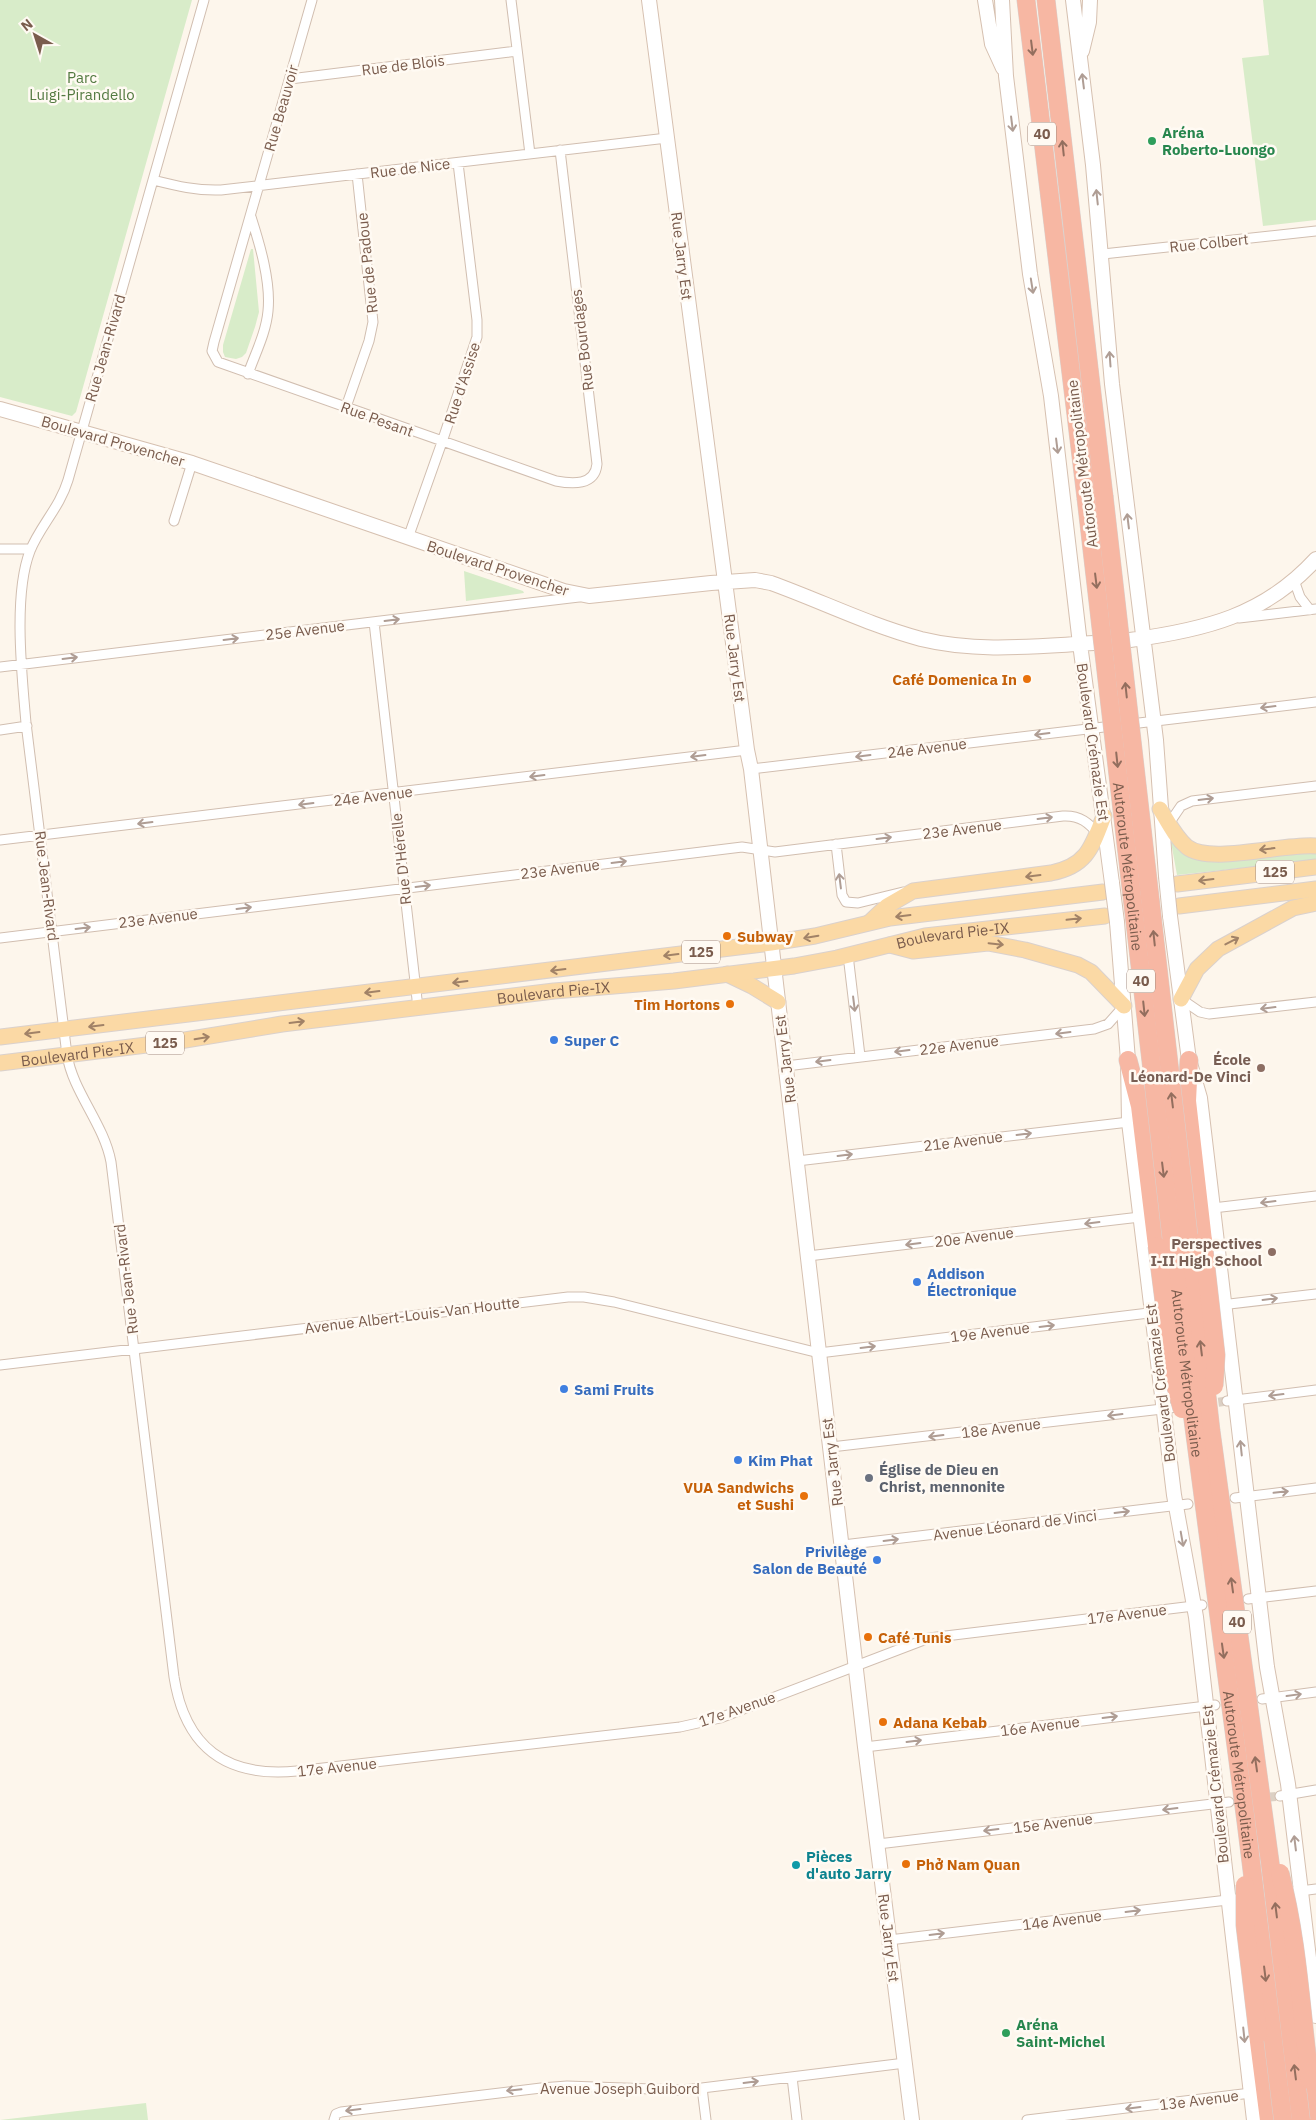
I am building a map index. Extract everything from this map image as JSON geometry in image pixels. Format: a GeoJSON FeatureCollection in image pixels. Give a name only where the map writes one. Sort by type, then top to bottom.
{"type":"FeatureCollection","features":[{"type":"Feature","properties":{"kind":"highway","name":"Autoroute Métropolitaine"},"geometry":{"type":"LineString","coordinates":[[1026,0],[1095,497],[1211,1431],[1263,1812],[1300,2120]]}},
{"type":"Feature","properties":{"kind":"highway","name":"Autoroute Métropolitaine"},"geometry":{"type":"LineString","coordinates":[[1046,0],[1095,497],[1198,1464],[1246,1822],[1283,2120]]}},
{"type":"Feature","properties":{"kind":"highway"},"geometry":{"type":"LineString","coordinates":[[1128,1060],[1140,1106],[1174,1380],[1198,1464]]}},
{"type":"Feature","properties":{"kind":"highway"},"geometry":{"type":"LineString","coordinates":[[1189,1060],[1187,1101],[1216,1354],[1211,1431]]}},
{"type":"Feature","properties":{"kind":"highway"},"geometry":{"type":"LineString","coordinates":[[1263,1812],[1287,1900],[1314,2120]]}},
{"type":"Feature","properties":{"kind":"highway"},"geometry":{"type":"LineString","coordinates":[[1246,1822],[1245,1925],[1269,2120]]}},
{"type":"Feature","properties":{"kind":"main road","name":"Rue Jarry Est"},"geometry":{"type":"LineString","coordinates":[[649,0],[751,769],[865,1747],[912,2120]]}},
{"type":"Feature","properties":{"kind":"main road"},"geometry":{"type":"LineString","coordinates":[[985,0],[992,44],[1006,76]]}},
{"type":"Feature","properties":{"kind":"main road"},"geometry":{"type":"LineString","coordinates":[[1002,0],[1006,76]]}},
{"type":"Feature","properties":{"kind":"main road"},"geometry":{"type":"LineString","coordinates":[[1072,0],[1081,59],[1102,254],[1112,384],[1137,639],[1154,721],[1160,809],[1165,830],[1175,911],[1180,999],[1189,1060],[1200,1098],[1213,1208],[1220,1305],[1232,1400],[1240,1497],[1267,1699],[1285,1795],[1297,1892],[1316,2016]]}},
{"type":"Feature","properties":{"kind":"main road"},"geometry":{"type":"LineString","coordinates":[[1081,59],[1089,22],[1090,0]]}},
{"type":"Feature","properties":{"kind":"main road","name":"Boulevard Crémazie Est"},"geometry":{"type":"LineString","coordinates":[[1006,76],[1030,274],[1051,396],[1080,644],[1097,727],[1108,847],[1108,887],[1111,919],[1124,1006],[1128,1060],[1129,1122],[1140,1217],[1156,1313],[1167,1408],[1198,1605],[1211,1705],[1244,1996],[1254,2120]]}},
{"type":"Feature","properties":{"kind":"main road","name":"Boulevard Provencher"},"geometry":{"type":"LineString","coordinates":[[0,409],[192,463],[539,584],[589,596],[755,580],[771,584],[865,620],[922,639],[965,646],[1012,649],[1094,644]]}},
{"type":"Feature","properties":{"kind":"main road"},"geometry":{"type":"LineString","coordinates":[[1137,639],[1231,618],[1267,600],[1294,580],[1316,559]]}},
{"type":"Feature","properties":{"kind":"main road"},"geometry":{"type":"LineString","coordinates":[[870,922],[887,906],[913,891],[1065,870],[1087,856],[1104,816]]}},
{"type":"Feature","properties":{"kind":"main road"},"geometry":{"type":"LineString","coordinates":[[1165,830],[1187,846],[1202,853],[1225,854],[1295,845],[1316,846]]}},
{"type":"Feature","properties":{"kind":"main road","name":"125"},"geometry":{"type":"LineString","coordinates":[[1171,880],[1316,867]]}},
{"type":"Feature","properties":{"kind":"main road","name":"Boulevard Pie-IX"},"geometry":{"type":"LineString","coordinates":[[0,1037],[772,943],[815,936],[870,922],[1108,887]]}},
{"type":"Feature","properties":{"kind":"main road","name":"125"},"geometry":{"type":"LineString","coordinates":[[1175,911],[1316,889]]}},
{"type":"Feature","properties":{"kind":"main road"},"geometry":{"type":"LineString","coordinates":[[1180,999],[1197,969],[1218,949],[1293,908],[1316,903]]}},
{"type":"Feature","properties":{"kind":"main road","name":"Boulevard Pie-IX"},"geometry":{"type":"LineString","coordinates":[[0,1063],[179,1042],[282,1024],[562,990],[665,982],[820,962],[947,933],[1111,919]]}},
{"type":"Feature","properties":{"kind":"main road"},"geometry":{"type":"LineString","coordinates":[[889,945],[913,951],[988,944],[1026,950],[1078,965],[1091,972],[1124,1006]]}},
{"type":"Feature","properties":{"kind":"main road"},"geometry":{"type":"LineString","coordinates":[[727,974],[752,986],[778,1002]]}},
{"type":"Feature","properties":{"kind":"street","name":"Rue Jean-Rivard"},"geometry":{"type":"LineString","coordinates":[[204,0],[64,495],[31,549],[26,567],[22,602],[21,664],[67,1055],[70,1069],[98,1124],[110,1155],[177,1695],[181,1711],[196,1737],[211,1751],[233,1765]]}},
{"type":"Feature","properties":{"kind":"street","name":"Rue Beauvoir"},"geometry":{"type":"LineString","coordinates":[[214,357],[212,351],[214,342],[312,0]]}},
{"type":"Feature","properties":{"kind":"street"},"geometry":{"type":"LineString","coordinates":[[511,0],[530,154]]}},
{"type":"Feature","properties":{"kind":"street","name":"Rue de Blois"},"geometry":{"type":"LineString","coordinates":[[290,78],[517,51]]}},
{"type":"Feature","properties":{"kind":"street","name":"Rue de Nice"},"geometry":{"type":"LineString","coordinates":[[153,180],[203,191],[260,186],[667,138]]}},
{"type":"Feature","properties":{"kind":"street","name":"Rue Bourdages"},"geometry":{"type":"LineString","coordinates":[[543,477],[568,483],[585,482],[592,478],[597,464],[560,150]]}},
{"type":"Feature","properties":{"kind":"street","name":"Rue d'Assise"},"geometry":{"type":"LineString","coordinates":[[408,538],[477,337],[477,320],[458,163]]}},
{"type":"Feature","properties":{"kind":"street","name":"Rue de Padoue"},"geometry":{"type":"LineString","coordinates":[[346,407],[369,341],[373,322],[357,174]]}},
{"type":"Feature","properties":{"kind":"street"},"geometry":{"type":"LineString","coordinates":[[248,374],[266,322],[268,310],[262,252],[251,217]]}},
{"type":"Feature","properties":{"kind":"street","name":"Rue Colbert"},"geometry":{"type":"LineString","coordinates":[[1102,254],[1316,231]]}},
{"type":"Feature","properties":{"kind":"street","name":"Rue Pesant"},"geometry":{"type":"LineString","coordinates":[[214,357],[218,362],[248,374],[543,477]]}},
{"type":"Feature","properties":{"kind":"street"},"geometry":{"type":"LineString","coordinates":[[174,521],[192,463]]}},
{"type":"Feature","properties":{"kind":"street"},"geometry":{"type":"LineString","coordinates":[[0,549],[31,549]]}},
{"type":"Feature","properties":{"kind":"street"},"geometry":{"type":"LineString","coordinates":[[1294,580],[1300,597],[1313,610]]}},
{"type":"Feature","properties":{"kind":"street","name":"25e Avenue"},"geometry":{"type":"LineString","coordinates":[[0,667],[589,596]]}},
{"type":"Feature","properties":{"kind":"street"},"geometry":{"type":"LineString","coordinates":[[1231,618],[1313,610]]}},
{"type":"Feature","properties":{"kind":"street","name":"Rue D'Hérelle"},"geometry":{"type":"LineString","coordinates":[[374,622],[418,1008]]}},
{"type":"Feature","properties":{"kind":"street"},"geometry":{"type":"LineString","coordinates":[[1139,723],[1316,702]]}},
{"type":"Feature","properties":{"kind":"street"},"geometry":{"type":"LineString","coordinates":[[0,730],[27,726]]}},
{"type":"Feature","properties":{"kind":"street","name":"24e Avenue"},"geometry":{"type":"LineString","coordinates":[[751,769],[1097,727]]}},
{"type":"Feature","properties":{"kind":"street","name":"24e Avenue"},"geometry":{"type":"LineString","coordinates":[[0,840],[747,750]]}},
{"type":"Feature","properties":{"kind":"street"},"geometry":{"type":"LineString","coordinates":[[1165,830],[1181,806],[1192,800],[1316,786]]}},
{"type":"Feature","properties":{"kind":"street","name":"23e Avenue"},"geometry":{"type":"LineString","coordinates":[[0,938],[738,847],[775,852],[1070,816],[1082,819],[1108,847]]}},
{"type":"Feature","properties":{"kind":"street"},"geometry":{"type":"LineString","coordinates":[[836,844],[842,893],[846,902],[858,903],[913,891]]}},
{"type":"Feature","properties":{"kind":"street"},"geometry":{"type":"LineString","coordinates":[[848,955],[860,1056]]}},
{"type":"Feature","properties":{"kind":"street"},"geometry":{"type":"LineString","coordinates":[[1180,999],[1200,1012],[1209,1014],[1316,1002]]}},
{"type":"Feature","properties":{"kind":"street","name":"22e Avenue"},"geometry":{"type":"LineString","coordinates":[[786,1066],[1094,1029],[1108,1024],[1124,1006]]}},
{"type":"Feature","properties":{"kind":"street","name":"21e Avenue"},"geometry":{"type":"LineString","coordinates":[[797,1161],[1129,1122]]}},
{"type":"Feature","properties":{"kind":"street"},"geometry":{"type":"LineString","coordinates":[[1213,1208],[1316,1196]]}},
{"type":"Feature","properties":{"kind":"street","name":"20e Avenue"},"geometry":{"type":"LineString","coordinates":[[808,1256],[1140,1217]]}},
{"type":"Feature","properties":{"kind":"street"},"geometry":{"type":"LineString","coordinates":[[1220,1305],[1316,1294]]}},
{"type":"Feature","properties":{"kind":"street","name":"Avenue Albert-Louis-Van Houtte"},"geometry":{"type":"LineString","coordinates":[[0,1365],[552,1298],[576,1297],[614,1302],[819,1352]]}},
{"type":"Feature","properties":{"kind":"street","name":"19e Avenue"},"geometry":{"type":"LineString","coordinates":[[819,1352],[1156,1313]]}},
{"type":"Feature","properties":{"kind":"street"},"geometry":{"type":"LineString","coordinates":[[1232,1400],[1316,1390]]}},
{"type":"Feature","properties":{"kind":"street","name":"18e Avenue"},"geometry":{"type":"LineString","coordinates":[[831,1447],[1167,1408]]}},
{"type":"Feature","properties":{"kind":"street"},"geometry":{"type":"LineString","coordinates":[[1240,1497],[1316,1488]]}},
{"type":"Feature","properties":{"kind":"street","name":"Avenue Léonard de Vinci"},"geometry":{"type":"LineString","coordinates":[[842,1545],[1182,1504]]}},
{"type":"Feature","properties":{"kind":"street"},"geometry":{"type":"LineString","coordinates":[[1253,1598],[1316,1591]]}},
{"type":"Feature","properties":{"kind":"street","name":"17e Avenue"},"geometry":{"type":"LineString","coordinates":[[233,1765],[258,1772],[282,1773],[680,1727],[720,1718],[929,1638],[1198,1605]]}},
{"type":"Feature","properties":{"kind":"street"},"geometry":{"type":"LineString","coordinates":[[1267,1699],[1316,1692]]}},
{"type":"Feature","properties":{"kind":"street","name":"16e Avenue"},"geometry":{"type":"LineString","coordinates":[[865,1747],[1211,1705]]}},
{"type":"Feature","properties":{"kind":"street"},"geometry":{"type":"LineString","coordinates":[[1285,1795],[1316,1790]]}},
{"type":"Feature","properties":{"kind":"street","name":"15e Avenue"},"geometry":{"type":"LineString","coordinates":[[878,1844],[1223,1802]]}},
{"type":"Feature","properties":{"kind":"street"},"geometry":{"type":"LineString","coordinates":[[1297,1892],[1316,1889]]}},
{"type":"Feature","properties":{"kind":"street","name":"14e Avenue"},"geometry":{"type":"LineString","coordinates":[[889,1940],[1232,1900]]}},
{"type":"Feature","properties":{"kind":"street","name":"Avenue Joseph Guibord"},"geometry":{"type":"LineString","coordinates":[[335,2117],[341,2112],[541,2088],[567,2086],[680,2090],[905,2063]]}},
{"type":"Feature","properties":{"kind":"street"},"geometry":{"type":"LineString","coordinates":[[792,2077],[797,2120]]}},
{"type":"Feature","properties":{"kind":"street"},"geometry":{"type":"LineString","coordinates":[[702,2088],[706,2120]]}},
{"type":"Feature","properties":{"kind":"street","name":"13e Avenue"},"geometry":{"type":"LineString","coordinates":[[1027,2120],[1251,2093]]}},
{"type":"Feature","properties":{"kind":"green space","name":"Parc Luigi-Pirandello"},"geometry":{"type":"Polygon","coordinates":[[[0,0],[192,0],[76,412],[72,416],[0,397],[0,0]]]}},
{"type":"Feature","properties":{"kind":"green space"},"geometry":{"type":"Polygon","coordinates":[[[1263,0],[1316,0],[1316,220],[1263,226],[1242,58],[1269,55],[1263,0]]]}},
{"type":"Feature","properties":{"kind":"green space"},"geometry":{"type":"Polygon","coordinates":[[[251,249],[253,249],[259,312],[246,353],[236,359],[225,357],[223,345],[251,249]]]}},
{"type":"Feature","properties":{"kind":"green space"},"geometry":{"type":"Polygon","coordinates":[[[464,571],[523,591],[524,593],[466,601],[464,571]]]}},
{"type":"Feature","properties":{"kind":"green space"},"geometry":{"type":"Polygon","coordinates":[[[1171,842],[1178,847],[1316,850],[1316,860],[1177,875],[1171,842]]]}},
{"type":"Feature","properties":{"kind":"green space"},"geometry":{"type":"Polygon","coordinates":[[[146,2103],[148,2120],[0,2120],[146,2103]]]}},
{"type":"Feature","properties":{"kind":"tunnel"},"geometry":{"type":"LineString","coordinates":[[1205,1404],[1227,1401]]}},
{"type":"Feature","properties":{"kind":"tunnel"},"geometry":{"type":"LineString","coordinates":[[1240,1800],[1280,1796]]}},
{"type":"Feature","properties":{"kind":"place","name":"Aréna Roberto-Luongo"},"geometry":{"type":"Point","coordinates":[1152,141]}},
{"type":"Feature","properties":{"kind":"place","name":"Café Domenica In"},"geometry":{"type":"Point","coordinates":[1027,679]}},
{"type":"Feature","properties":{"kind":"place","name":"Subway"},"geometry":{"type":"Point","coordinates":[727,936]}},
{"type":"Feature","properties":{"kind":"place","name":"Tim Hortons"},"geometry":{"type":"Point","coordinates":[730,1004]}},
{"type":"Feature","properties":{"kind":"place","name":"Super C"},"geometry":{"type":"Point","coordinates":[554,1040]}},
{"type":"Feature","properties":{"kind":"place","name":"École Léonard-De Vinci"},"geometry":{"type":"Point","coordinates":[1261,1068]}},
{"type":"Feature","properties":{"kind":"place","name":"Perspectives I-II High School"},"geometry":{"type":"Point","coordinates":[1272,1252]}},
{"type":"Feature","properties":{"kind":"place","name":"Addison Électronique"},"geometry":{"type":"Point","coordinates":[917,1282]}},
{"type":"Feature","properties":{"kind":"place","name":"Sami Fruits"},"geometry":{"type":"Point","coordinates":[564,1389]}},
{"type":"Feature","properties":{"kind":"place","name":"Kim Phat"},"geometry":{"type":"Point","coordinates":[738,1460]}},
{"type":"Feature","properties":{"kind":"place","name":"Église de Dieu en Christ, mennonite"},"geometry":{"type":"Point","coordinates":[869,1478]}},
{"type":"Feature","properties":{"kind":"place","name":"VUA Sandwichs et Sushi"},"geometry":{"type":"Point","coordinates":[804,1496]}},
{"type":"Feature","properties":{"kind":"place","name":"Privilège Salon de Beauté"},"geometry":{"type":"Point","coordinates":[877,1560]}},
{"type":"Feature","properties":{"kind":"place","name":"Café Tunis"},"geometry":{"type":"Point","coordinates":[868,1637]}},
{"type":"Feature","properties":{"kind":"place","name":"Adana Kebab"},"geometry":{"type":"Point","coordinates":[883,1722]}},
{"type":"Feature","properties":{"kind":"place","name":"Phở Nam Quan"},"geometry":{"type":"Point","coordinates":[906,1864]}},
{"type":"Feature","properties":{"kind":"place","name":"Pièces d'auto Jarry"},"geometry":{"type":"Point","coordinates":[796,1865]}},
{"type":"Feature","properties":{"kind":"place","name":"Aréna Saint-Michel"},"geometry":{"type":"Point","coordinates":[1006,2033]}}]}
